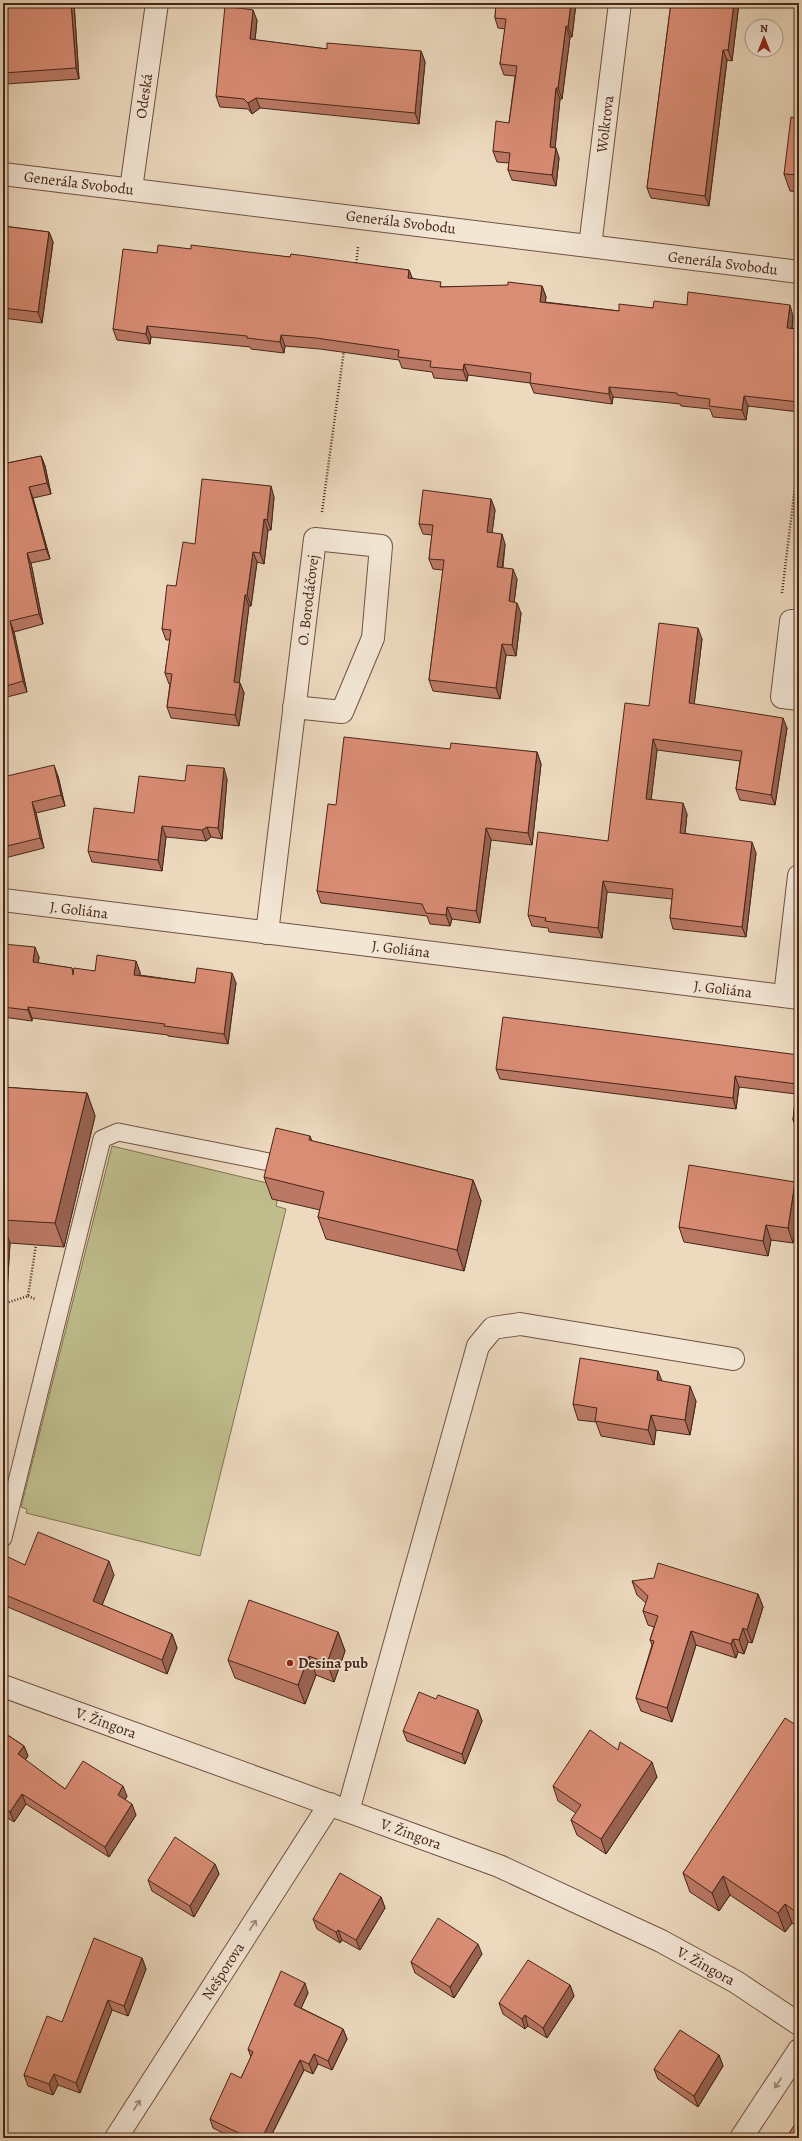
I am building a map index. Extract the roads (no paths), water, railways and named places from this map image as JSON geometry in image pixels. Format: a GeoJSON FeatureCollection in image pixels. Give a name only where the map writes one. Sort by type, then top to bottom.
{"type":"FeatureCollection","features":[{"type":"Feature","properties":{"kind":"street","name":"Odeská"},"geometry":{"type":"LineString","coordinates":[[130,190],[157,3]]}},
{"type":"Feature","properties":{"kind":"street","name":"Wolkrova"},"geometry":{"type":"LineString","coordinates":[[590,246],[620,3]]}},
{"type":"Feature","properties":{"kind":"street","name":"Generála Svobodu"},"geometry":{"type":"LineString","coordinates":[[3,174],[799,272]]}},
{"type":"Feature","properties":{"kind":"street","name":"O. Borodáčovej"},"geometry":{"type":"LineString","coordinates":[[267,933],[294,707],[315,539],[382,546],[373,638],[342,712],[294,707]]}},
{"type":"Feature","properties":{"kind":"street"},"geometry":{"type":"LineString","coordinates":[[795,622],[782,697],[799,699]]}},
{"type":"Feature","properties":{"kind":"street"},"geometry":{"type":"LineString","coordinates":[[792,997],[799,876]]}},
{"type":"Feature","properties":{"kind":"street","name":"J. Goliána"},"geometry":{"type":"LineString","coordinates":[[3,900],[792,997]]}},
{"type":"Feature","properties":{"kind":"street","name":"Nešporova"},"geometry":{"type":"LineString","coordinates":[[116,2138],[339,1808],[478,1346],[493,1328],[520,1324],[733,1359]]}},
{"type":"Feature","properties":{"kind":"street","name":"V. Žingora"},"geometry":{"type":"LineString","coordinates":[[3,1686],[499,1866],[590,1907],[660,1941],[736,1982],[799,2024]]}},
{"type":"Feature","properties":{"kind":"street"},"geometry":{"type":"LineString","coordinates":[[741,2138],[799,2050]]}},
{"type":"Feature","properties":{"kind":"lane"},"geometry":{"type":"LineString","coordinates":[[3,1538],[102,1140],[118,1132],[269,1162]]}},
{"type":"Feature","properties":{"kind":"place","name":"Desina pub"},"geometry":{"type":"Point","coordinates":[290,1663]}}]}
